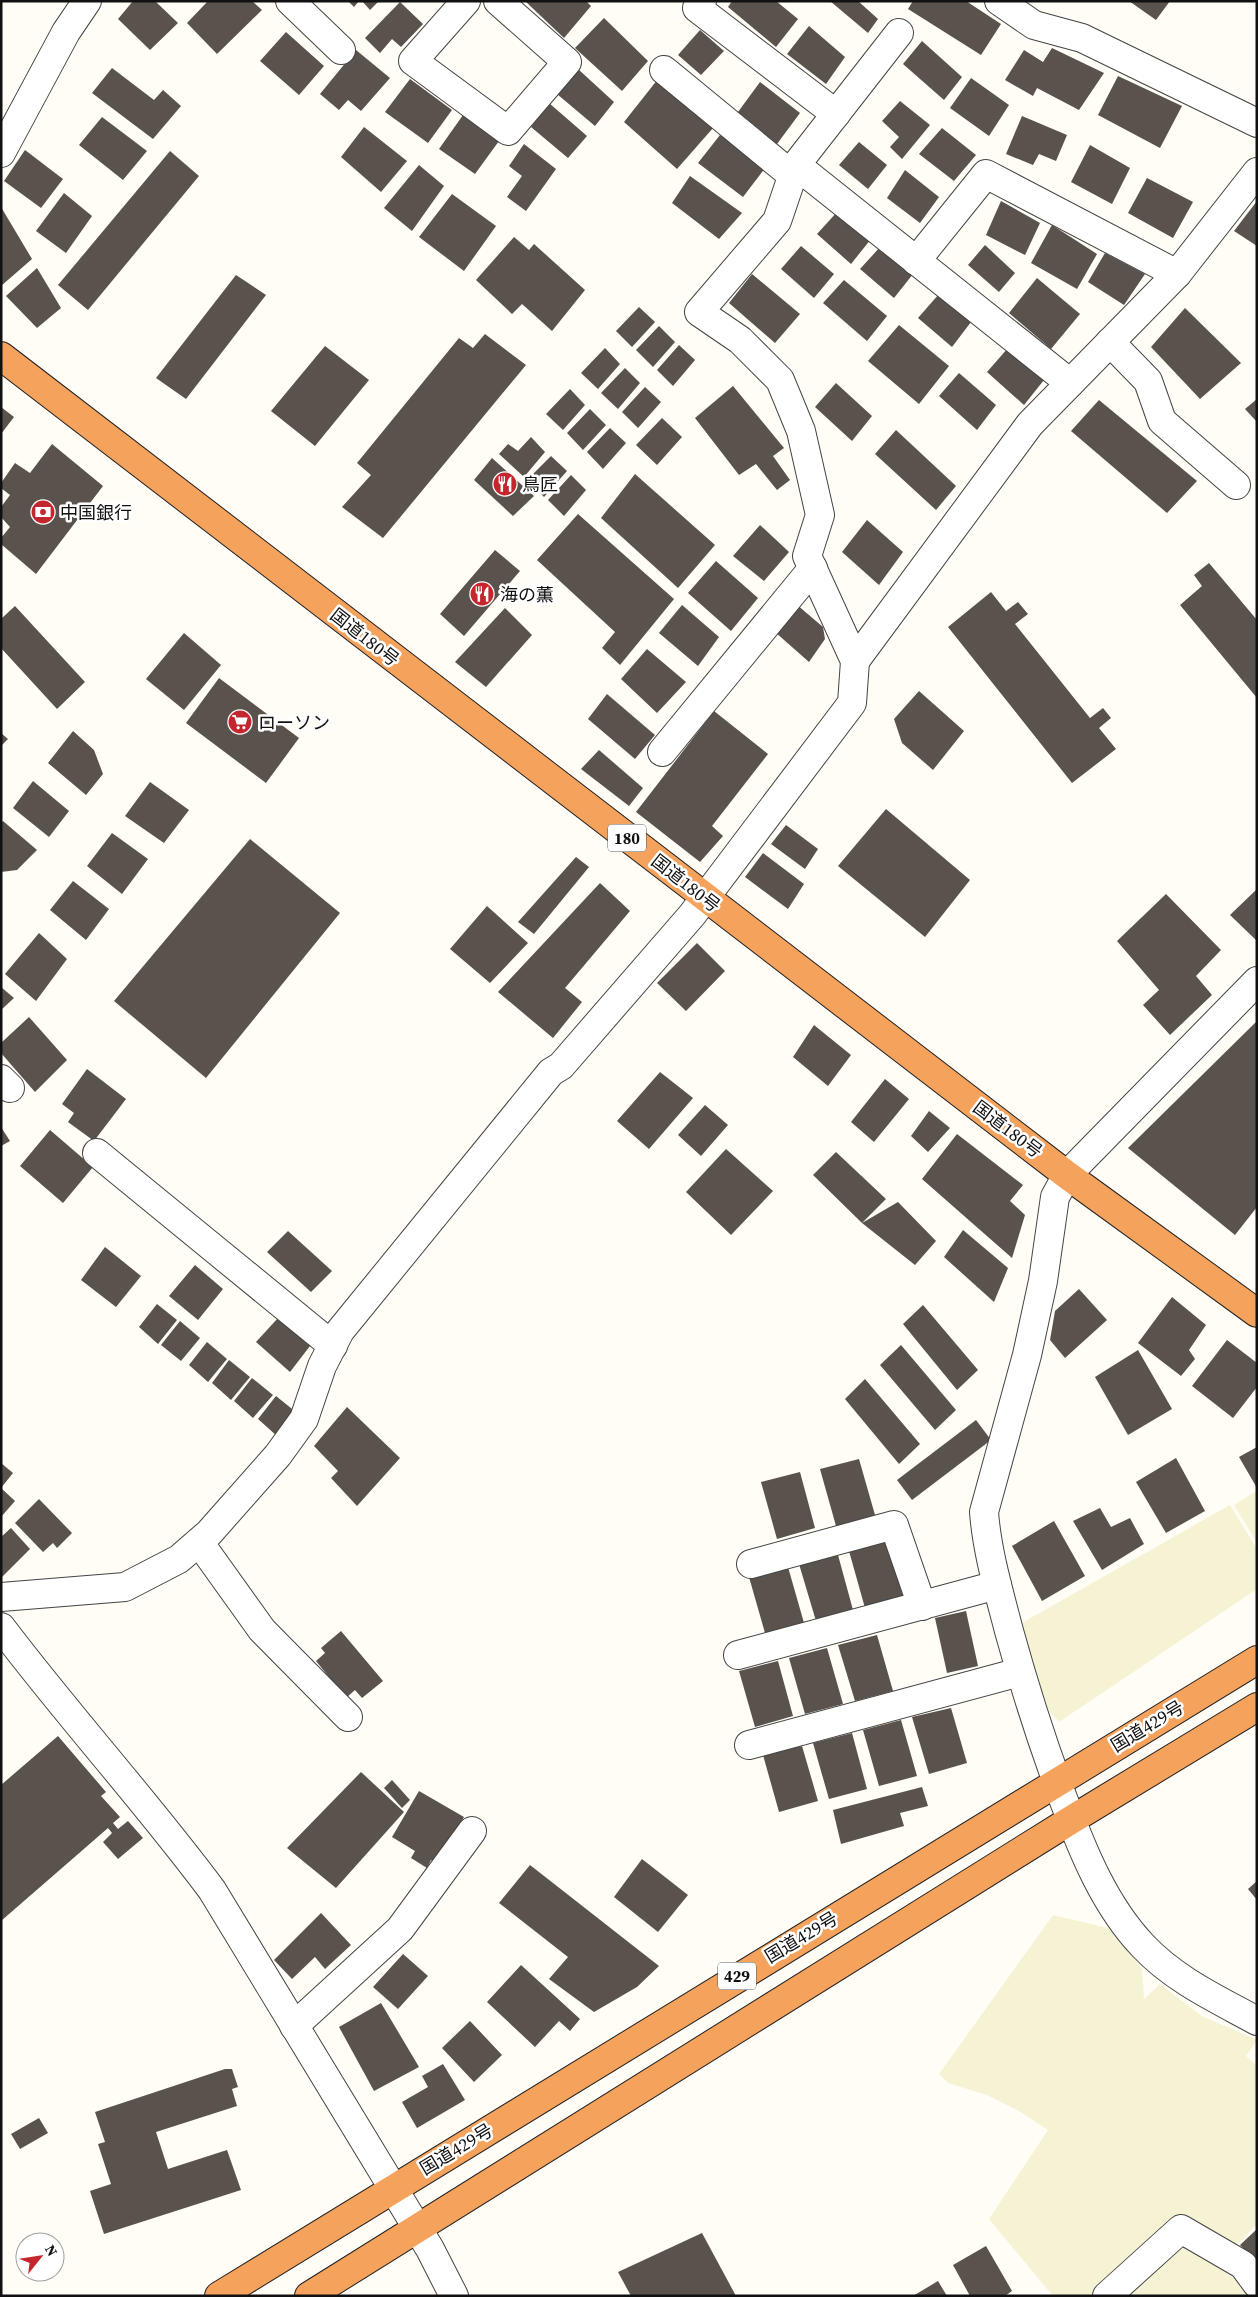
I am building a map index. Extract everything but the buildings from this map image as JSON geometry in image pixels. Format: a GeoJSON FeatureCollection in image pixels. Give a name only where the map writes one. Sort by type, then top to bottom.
{"type":"FeatureCollection","features":[{"type":"Feature","properties":{"kind":"highway","name":"国道180号"},"geometry":{"type":"LineString","coordinates":[[1,356],[1067,1175],[1257,1313]]}},
{"type":"Feature","properties":{"kind":"highway","name":"国道429号"},"geometry":{"type":"LineString","coordinates":[[219,2296],[1056,1781],[1257,1660]]}},
{"type":"Feature","properties":{"kind":"highway","name":"429"},"geometry":{"type":"LineString","coordinates":[[309,2296],[1071,1820],[1257,1707]]}},
{"type":"Feature","properties":{"kind":"street"},"geometry":{"type":"LineString","coordinates":[[1,153],[66,32],[87,1]]}},
{"type":"Feature","properties":{"kind":"street"},"geometry":{"type":"LineString","coordinates":[[290,1],[341,50]]}},
{"type":"Feature","properties":{"kind":"street"},"geometry":{"type":"LineString","coordinates":[[466,1],[413,61],[508,131],[567,62],[498,1]]}},
{"type":"Feature","properties":{"kind":"street"},"geometry":{"type":"LineString","coordinates":[[702,1],[697,8],[836,114]]}},
{"type":"Feature","properties":{"kind":"street"},"geometry":{"type":"LineString","coordinates":[[999,1],[1034,25],[1082,38],[1257,123]]}},
{"type":"Feature","properties":{"kind":"street"},"geometry":{"type":"LineString","coordinates":[[1,1597],[125,1587],[179,1558],[199,1542],[278,1455],[304,1419],[322,1366],[340,1331],[551,1072],[561,1066],[705,898],[852,703],[855,661],[808,556],[820,515],[800,431],[780,380],[740,340],[700,312],[777,221],[795,171],[836,114],[900,33]]}},
{"type":"Feature","properties":{"kind":"street"},"geometry":{"type":"LineString","coordinates":[[664,70],[916,261],[1070,383]]}},
{"type":"Feature","properties":{"kind":"street"},"geometry":{"type":"LineString","coordinates":[[855,661],[1030,424],[1178,274],[1257,172]]}},
{"type":"Feature","properties":{"kind":"street"},"geometry":{"type":"LineString","coordinates":[[916,261],[986,174],[1178,274]]}},
{"type":"Feature","properties":{"kind":"street"},"geometry":{"type":"LineString","coordinates":[[1110,342],[1148,381],[1162,421],[1236,484]]}},
{"type":"Feature","properties":{"kind":"street"},"geometry":{"type":"LineString","coordinates":[[662,752],[813,568]]}},
{"type":"Feature","properties":{"kind":"street"},"geometry":{"type":"LineString","coordinates":[[1257,981],[1067,1175],[1056,1197],[1043,1281],[1029,1346],[984,1512],[985,1528],[997,1585],[1020,1672],[1056,1781],[1071,1820],[1105,1894],[1143,1946],[1187,1983],[1257,2021]]}},
{"type":"Feature","properties":{"kind":"street"},"geometry":{"type":"LineString","coordinates":[[97,1152],[333,1346]]}},
{"type":"Feature","properties":{"kind":"street"},"geometry":{"type":"LineString","coordinates":[[751,1564],[894,1525],[922,1606]]}},
{"type":"Feature","properties":{"kind":"street"},"geometry":{"type":"LineString","coordinates":[[199,1542],[262,1630],[348,1717]]}},
{"type":"Feature","properties":{"kind":"street"},"geometry":{"type":"LineString","coordinates":[[738,1655],[997,1585]]}},
{"type":"Feature","properties":{"kind":"street"},"geometry":{"type":"LineString","coordinates":[[1,1627],[40,1678],[174,1839],[207,1883],[418,2229],[454,2296]]}},
{"type":"Feature","properties":{"kind":"street"},"geometry":{"type":"LineString","coordinates":[[749,1745],[1020,1672]]}},
{"type":"Feature","properties":{"kind":"street"},"geometry":{"type":"LineString","coordinates":[[294,2026],[400,1929],[472,1831]]}},
{"type":"Feature","properties":{"kind":"street"},"geometry":{"type":"LineString","coordinates":[[1106,2296],[1182,2229],[1244,2264],[1257,2284]]}},
{"type":"Feature","properties":{"kind":"shaded area"},"geometry":{"type":"Polygon","coordinates":[[[1255,1492],[1257,1494],[1257,1543],[1234,1505],[1255,1492]]]}},
{"type":"Feature","properties":{"kind":"shaded area"},"geometry":{"type":"Polygon","coordinates":[[[1230,1505],[1257,1549],[1257,1589],[1059,1722],[1046,1708],[1020,1624],[1230,1505]]]}},
{"type":"Feature","properties":{"kind":"shaded area"},"geometry":{"type":"Polygon","coordinates":[[[1053,1915],[1112,1929],[1142,1969],[1144,1999],[1160,1984],[1202,2016],[1257,2040],[1246,2056],[1257,2066],[1257,2224],[1234,2248],[1185,2220],[1094,2296],[1053,2296],[989,2219],[1048,2130],[1019,2111],[987,2095],[948,2083],[939,2074],[1053,1915]]]}},
{"type":"Feature","properties":{"kind":"shaded area"},"geometry":{"type":"Polygon","coordinates":[[[1180,2241],[1188,2244],[1241,2284],[1248,2296],[1119,2296],[1180,2241]]]}},
{"type":"Feature","properties":{"kind":"place","name":"鳥匠"},"geometry":{"type":"Point","coordinates":[505,484]}},
{"type":"Feature","properties":{"kind":"place","name":"中国銀行"},"geometry":{"type":"Point","coordinates":[43,512]}},
{"type":"Feature","properties":{"kind":"place","name":"海の薫"},"geometry":{"type":"Point","coordinates":[482,594]}},
{"type":"Feature","properties":{"kind":"place","name":"ローソン"},"geometry":{"type":"Point","coordinates":[240,722]}}]}
